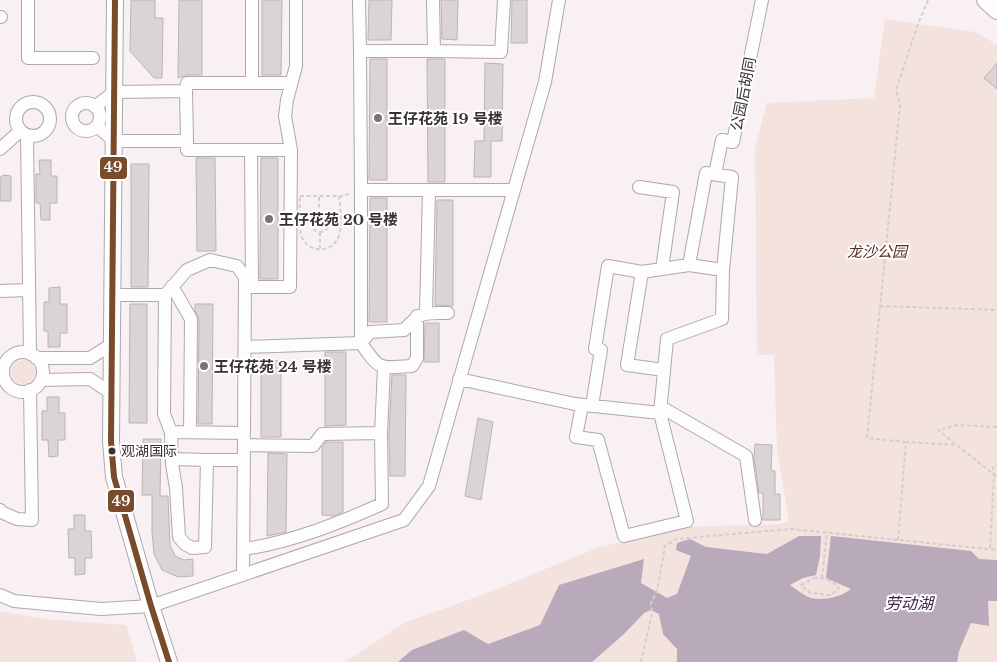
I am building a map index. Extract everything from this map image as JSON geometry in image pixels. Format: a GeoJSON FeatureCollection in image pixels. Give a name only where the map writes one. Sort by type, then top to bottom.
{"type":"FeatureCollection","features":[{"type":"Feature","properties":{"kind":"main road"},"geometry":{"type":"LineString","coordinates":[[115,0],[111,441],[114,477],[150,606],[169,662]]}},
{"type":"Feature","properties":{"kind":"main road"},"geometry":{"type":"LineString","coordinates":[[985,0],[997,11]]}},
{"type":"Feature","properties":{"kind":"street"},"geometry":{"type":"LineString","coordinates":[[28,0],[28,58],[93,58]]}},
{"type":"Feature","properties":{"kind":"street"},"geometry":{"type":"LineString","coordinates":[[252,0],[252,83]]}},
{"type":"Feature","properties":{"kind":"street"},"geometry":{"type":"LineString","coordinates":[[207,460],[205,547],[192,548],[179,537],[171,432],[164,414],[169,290],[187,270],[210,260],[237,266],[249,282],[290,287],[291,150],[285,116],[296,66],[296,0]]}},
{"type":"Feature","properties":{"kind":"street"},"geometry":{"type":"LineString","coordinates":[[359,0],[361,344],[375,363],[384,368],[412,366],[417,358],[429,190]]}},
{"type":"Feature","properties":{"kind":"street"},"geometry":{"type":"LineString","coordinates":[[433,0],[434,51]]}},
{"type":"Feature","properties":{"kind":"street"},"geometry":{"type":"LineString","coordinates":[[360,52],[501,52],[504,0]]}},
{"type":"Feature","properties":{"kind":"street"},"geometry":{"type":"LineString","coordinates":[[0,596],[14,601],[101,609],[150,606],[404,520],[429,486],[545,82],[559,0]]}},
{"type":"Feature","properties":{"kind":"street","name":"公园后胡同"},"geometry":{"type":"LineString","coordinates":[[715,174],[722,140],[733,142],[762,0]]}},
{"type":"Feature","properties":{"kind":"street"},"geometry":{"type":"LineString","coordinates":[[291,83],[187,83],[186,91],[187,150],[291,150]]}},
{"type":"Feature","properties":{"kind":"street"},"geometry":{"type":"LineString","coordinates":[[96,107],[114,92],[186,91]]}},
{"type":"Feature","properties":{"kind":"street"},"geometry":{"type":"LineString","coordinates":[[23,133],[36,137],[49,127],[50,118],[48,110],[44,106],[39,103],[27,103],[18,110],[16,115],[16,121],[23,133],[33,356],[42,365],[43,372],[41,380],[35,388],[23,392],[11,388],[2,373],[5,365],[13,355],[20,352],[33,356],[90,358],[112,344]]}},
{"type":"Feature","properties":{"kind":"street"},"geometry":{"type":"LineString","coordinates":[[81,104],[90,104],[96,107],[100,117],[97,126],[89,131],[79,130],[72,118],[74,110],[81,104]]}},
{"type":"Feature","properties":{"kind":"street"},"geometry":{"type":"LineString","coordinates":[[50,118],[72,118]]}},
{"type":"Feature","properties":{"kind":"street"},"geometry":{"type":"LineString","coordinates":[[97,126],[114,141],[187,142]]}},
{"type":"Feature","properties":{"kind":"street"},"geometry":{"type":"LineString","coordinates":[[0,149],[23,133]]}},
{"type":"Feature","properties":{"kind":"street"},"geometry":{"type":"LineString","coordinates":[[244,574],[245,347],[249,282],[251,150]]}},
{"type":"Feature","properties":{"kind":"street"},"geometry":{"type":"LineString","coordinates":[[689,265],[706,173],[732,177],[723,270],[722,319],[667,339],[660,410],[688,521],[624,536],[598,440],[576,437],[587,405],[601,350],[595,349],[608,266],[642,272],[689,265],[723,270]]}},
{"type":"Feature","properties":{"kind":"street"},"geometry":{"type":"LineString","coordinates":[[639,187],[674,192],[662,269]]}},
{"type":"Feature","properties":{"kind":"street"},"geometry":{"type":"LineString","coordinates":[[361,190],[514,190]]}},
{"type":"Feature","properties":{"kind":"street"},"geometry":{"type":"LineString","coordinates":[[642,272],[627,364],[664,370]]}},
{"type":"Feature","properties":{"kind":"street"},"geometry":{"type":"LineString","coordinates":[[0,291],[29,290]]}},
{"type":"Feature","properties":{"kind":"street"},"geometry":{"type":"LineString","coordinates":[[112,295],[169,290]]}},
{"type":"Feature","properties":{"kind":"street"},"geometry":{"type":"LineString","coordinates":[[169,290],[191,319],[190,432]]}},
{"type":"Feature","properties":{"kind":"street"},"geometry":{"type":"LineString","coordinates":[[361,344],[370,332],[404,330],[421,315],[448,313]]}},
{"type":"Feature","properties":{"kind":"street"},"geometry":{"type":"LineString","coordinates":[[245,347],[361,344]]}},
{"type":"Feature","properties":{"kind":"street"},"geometry":{"type":"LineString","coordinates":[[244,549],[263,547],[342,521],[382,504],[381,433],[384,368]]}},
{"type":"Feature","properties":{"kind":"street"},"geometry":{"type":"LineString","coordinates":[[41,380],[90,379],[111,393]]}},
{"type":"Feature","properties":{"kind":"street"},"geometry":{"type":"LineString","coordinates":[[460,379],[587,405],[660,410],[746,456],[755,520]]}},
{"type":"Feature","properties":{"kind":"street"},"geometry":{"type":"LineString","coordinates":[[0,510],[17,519],[32,520],[30,390]]}},
{"type":"Feature","properties":{"kind":"street"},"geometry":{"type":"LineString","coordinates":[[171,432],[190,432],[313,446],[322,434],[381,433]]}},
{"type":"Feature","properties":{"kind":"street"},"geometry":{"type":"LineString","coordinates":[[172,459],[244,460]]}},
{"type":"Feature","properties":{"kind":"path"},"geometry":{"type":"LineString","coordinates":[[928,0],[896,90],[900,106],[867,438],[957,446]]}},
{"type":"Feature","properties":{"kind":"path"},"geometry":{"type":"LineString","coordinates":[[300,196],[339,196],[340,222],[338,240],[329,248],[320,250],[310,247],[305,243],[300,232],[300,196]]}},
{"type":"Feature","properties":{"kind":"path"},"geometry":{"type":"LineString","coordinates":[[319,196],[319,214]]}},
{"type":"Feature","properties":{"kind":"path"},"geometry":{"type":"LineString","coordinates":[[319,214],[326,216],[329,223],[327,229],[320,232],[313,229],[311,223],[313,217],[319,214]]}},
{"type":"Feature","properties":{"kind":"path"},"geometry":{"type":"LineString","coordinates":[[329,223],[340,222]]}},
{"type":"Feature","properties":{"kind":"path"},"geometry":{"type":"LineString","coordinates":[[320,232],[320,250]]}},
{"type":"Feature","properties":{"kind":"path"},"geometry":{"type":"LineString","coordinates":[[880,306],[997,310]]}},
{"type":"Feature","properties":{"kind":"path"},"geometry":{"type":"LineString","coordinates":[[997,427],[958,426],[938,430],[997,477]]}},
{"type":"Feature","properties":{"kind":"path"},"geometry":{"type":"LineString","coordinates":[[898,540],[906,442]]}},
{"type":"Feature","properties":{"kind":"path"},"geometry":{"type":"LineString","coordinates":[[990,548],[993,468],[997,464]]}},
{"type":"Feature","properties":{"kind":"path"},"geometry":{"type":"LineString","coordinates":[[641,662],[652,614],[651,603],[657,591],[665,546],[676,539],[792,529],[997,550]]}},
{"type":"Feature","properties":{"kind":"path"},"geometry":{"type":"LineString","coordinates":[[822,578],[826,533]]}},
{"type":"Feature","properties":{"kind":"path"},"geometry":{"type":"LineString","coordinates":[[822,578],[837,584],[840,589],[830,595],[820,595],[810,593],[801,585],[810,579],[822,578]]}},
{"type":"Feature","properties":{"kind":"green space","name":"龙沙公园"},"geometry":{"type":"Polygon","coordinates":[[[885,19],[975,32],[997,45],[997,662],[345,662],[406,622],[479,596],[600,547],[685,527],[781,524],[789,521],[777,450],[774,355],[757,355],[755,148],[767,103],[874,98],[885,19]]]}},
{"type":"Feature","properties":{"kind":"green space"},"geometry":{"type":"Polygon","coordinates":[[[23,360],[32,363],[35,372],[32,381],[23,384],[14,381],[11,372],[14,363],[23,360]]]}},
{"type":"Feature","properties":{"kind":"green space"},"geometry":{"type":"Polygon","coordinates":[[[0,611],[44,619],[126,625],[137,662],[0,662],[0,611]]]}},
{"type":"Feature","properties":{"kind":"water","name":"劳动湖"},"geometry":{"type":"Polygon","coordinates":[[[799,536],[821,536],[820,556],[816,575],[803,578],[790,585],[806,596],[816,599],[827,599],[851,589],[826,578],[831,536],[971,551],[979,559],[997,560],[997,601],[988,601],[989,626],[971,623],[959,651],[957,662],[677,662],[677,649],[663,634],[659,614],[651,610],[644,613],[624,634],[592,662],[398,662],[412,650],[464,630],[488,644],[540,625],[559,585],[644,559],[641,583],[667,598],[677,594],[691,556],[676,550],[677,543],[690,539],[706,547],[767,554],[799,536]]]}},
{"type":"Feature","properties":{"kind":"building"},"geometry":{"type":"Polygon","coordinates":[[[131,0],[155,0],[155,18],[163,18],[162,78],[154,78],[130,51],[131,0]]]}},
{"type":"Feature","properties":{"kind":"building"},"geometry":{"type":"Polygon","coordinates":[[[179,0],[202,0],[202,75],[187,75],[178,78],[179,0]]]}},
{"type":"Feature","properties":{"kind":"building"},"geometry":{"type":"Polygon","coordinates":[[[262,0],[282,0],[281,75],[262,75],[262,0]]]}},
{"type":"Feature","properties":{"kind":"building"},"geometry":{"type":"Polygon","coordinates":[[[369,0],[392,0],[391,40],[368,40],[369,0]]]}},
{"type":"Feature","properties":{"kind":"building"},"geometry":{"type":"Polygon","coordinates":[[[441,0],[458,0],[457,40],[442,39],[441,0]]]}},
{"type":"Feature","properties":{"kind":"building"},"geometry":{"type":"Polygon","coordinates":[[[512,0],[527,0],[527,43],[511,43],[512,0]]]}},
{"type":"Feature","properties":{"kind":"building","name":"王仔花苑 19 号楼"},"geometry":{"type":"Polygon","coordinates":[[[370,59],[387,59],[387,180],[369,180],[370,59]]]}},
{"type":"Feature","properties":{"kind":"building"},"geometry":{"type":"Polygon","coordinates":[[[427,59],[445,59],[445,182],[428,182],[427,59]]]}},
{"type":"Feature","properties":{"kind":"building"},"geometry":{"type":"Polygon","coordinates":[[[485,63],[503,64],[502,141],[491,141],[491,177],[474,177],[475,141],[484,141],[485,63]]]}},
{"type":"Feature","properties":{"kind":"building"},"geometry":{"type":"Polygon","coordinates":[[[997,63],[997,89],[984,78],[997,63]]]}},
{"type":"Feature","properties":{"kind":"building"},"geometry":{"type":"Polygon","coordinates":[[[196,158],[215,158],[216,251],[197,251],[196,158]]]}},
{"type":"Feature","properties":{"kind":"building","name":"王仔花苑 20 号楼"},"geometry":{"type":"Polygon","coordinates":[[[261,158],[278,158],[278,279],[260,279],[261,158]]]}},
{"type":"Feature","properties":{"kind":"building"},"geometry":{"type":"Polygon","coordinates":[[[39,160],[51,160],[51,176],[57,176],[57,203],[50,203],[50,220],[41,220],[40,203],[36,203],[36,174],[40,174],[39,160]]]}},
{"type":"Feature","properties":{"kind":"building"},"geometry":{"type":"Polygon","coordinates":[[[131,164],[149,164],[148,287],[131,287],[131,164]]]}},
{"type":"Feature","properties":{"kind":"building"},"geometry":{"type":"Polygon","coordinates":[[[3,175],[11,176],[11,201],[0,201],[0,178],[3,175]]]}},
{"type":"Feature","properties":{"kind":"building"},"geometry":{"type":"Polygon","coordinates":[[[370,198],[387,198],[387,322],[369,322],[370,198]]]}},
{"type":"Feature","properties":{"kind":"building"},"geometry":{"type":"Polygon","coordinates":[[[437,200],[453,200],[453,306],[435,305],[437,200]]]}},
{"type":"Feature","properties":{"kind":"building"},"geometry":{"type":"Polygon","coordinates":[[[60,287],[60,304],[67,304],[67,333],[60,333],[60,347],[48,347],[48,331],[44,331],[44,302],[49,302],[49,288],[60,287]]]}},
{"type":"Feature","properties":{"kind":"building"},"geometry":{"type":"Polygon","coordinates":[[[130,304],[147,304],[147,423],[129,423],[130,304]]]}},
{"type":"Feature","properties":{"kind":"building","name":"王仔花苑 24 号楼"},"geometry":{"type":"Polygon","coordinates":[[[195,304],[213,304],[212,424],[198,424],[199,319],[195,310],[195,304]]]}},
{"type":"Feature","properties":{"kind":"building"},"geometry":{"type":"Polygon","coordinates":[[[425,323],[439,323],[439,362],[424,362],[425,323]]]}},
{"type":"Feature","properties":{"kind":"building"},"geometry":{"type":"Polygon","coordinates":[[[325,352],[346,352],[346,425],[325,426],[325,352]]]}},
{"type":"Feature","properties":{"kind":"building"},"geometry":{"type":"Polygon","coordinates":[[[261,360],[281,361],[281,437],[261,437],[261,360]]]}},
{"type":"Feature","properties":{"kind":"building"},"geometry":{"type":"Polygon","coordinates":[[[392,375],[406,375],[405,476],[390,476],[389,433],[392,375]]]}},
{"type":"Feature","properties":{"kind":"building"},"geometry":{"type":"Polygon","coordinates":[[[47,397],[59,397],[59,413],[65,413],[65,440],[58,440],[58,456],[49,457],[48,440],[42,440],[42,411],[47,411],[47,397]]]}},
{"type":"Feature","properties":{"kind":"building"},"geometry":{"type":"Polygon","coordinates":[[[478,418],[493,422],[481,500],[465,496],[478,418]]]}},
{"type":"Feature","properties":{"kind":"building"},"geometry":{"type":"Polygon","coordinates":[[[143,439],[161,439],[160,496],[168,496],[170,545],[175,556],[184,560],[193,559],[193,576],[178,577],[162,570],[154,554],[152,495],[142,495],[143,439]]]}},
{"type":"Feature","properties":{"kind":"building"},"geometry":{"type":"Polygon","coordinates":[[[326,442],[343,442],[343,512],[333,516],[322,515],[322,447],[326,442]]]}},
{"type":"Feature","properties":{"kind":"building"},"geometry":{"type":"Polygon","coordinates":[[[755,444],[772,445],[771,470],[775,471],[775,494],[780,494],[780,520],[763,520],[763,493],[759,493],[754,457],[755,444]]]}},
{"type":"Feature","properties":{"kind":"building"},"geometry":{"type":"Polygon","coordinates":[[[268,453],[287,454],[286,532],[267,536],[268,453]]]}},
{"type":"Feature","properties":{"kind":"building"},"geometry":{"type":"Polygon","coordinates":[[[74,515],[85,515],[85,531],[91,531],[92,558],[85,558],[85,574],[75,575],[75,558],[69,558],[68,529],[74,529],[74,515]]]}},
{"type":"Feature","properties":{"kind":"transit line","name":"49"},"geometry":{"type":"LineString","coordinates":[[115,0],[111,441],[114,477],[169,662]]}},
{"type":"Feature","properties":{"kind":"place","name":"王仔花苑 19 号楼"},"geometry":{"type":"Point","coordinates":[378,118]}},
{"type":"Feature","properties":{"kind":"place","name":"王仔花苑 20 号楼"},"geometry":{"type":"Point","coordinates":[269,219]}},
{"type":"Feature","properties":{"kind":"place","name":"王仔花苑 24 号楼"},"geometry":{"type":"Point","coordinates":[204,366]}},
{"type":"Feature","properties":{"kind":"place","name":"观湖国际"},"geometry":{"type":"Point","coordinates":[112,451]}}]}
